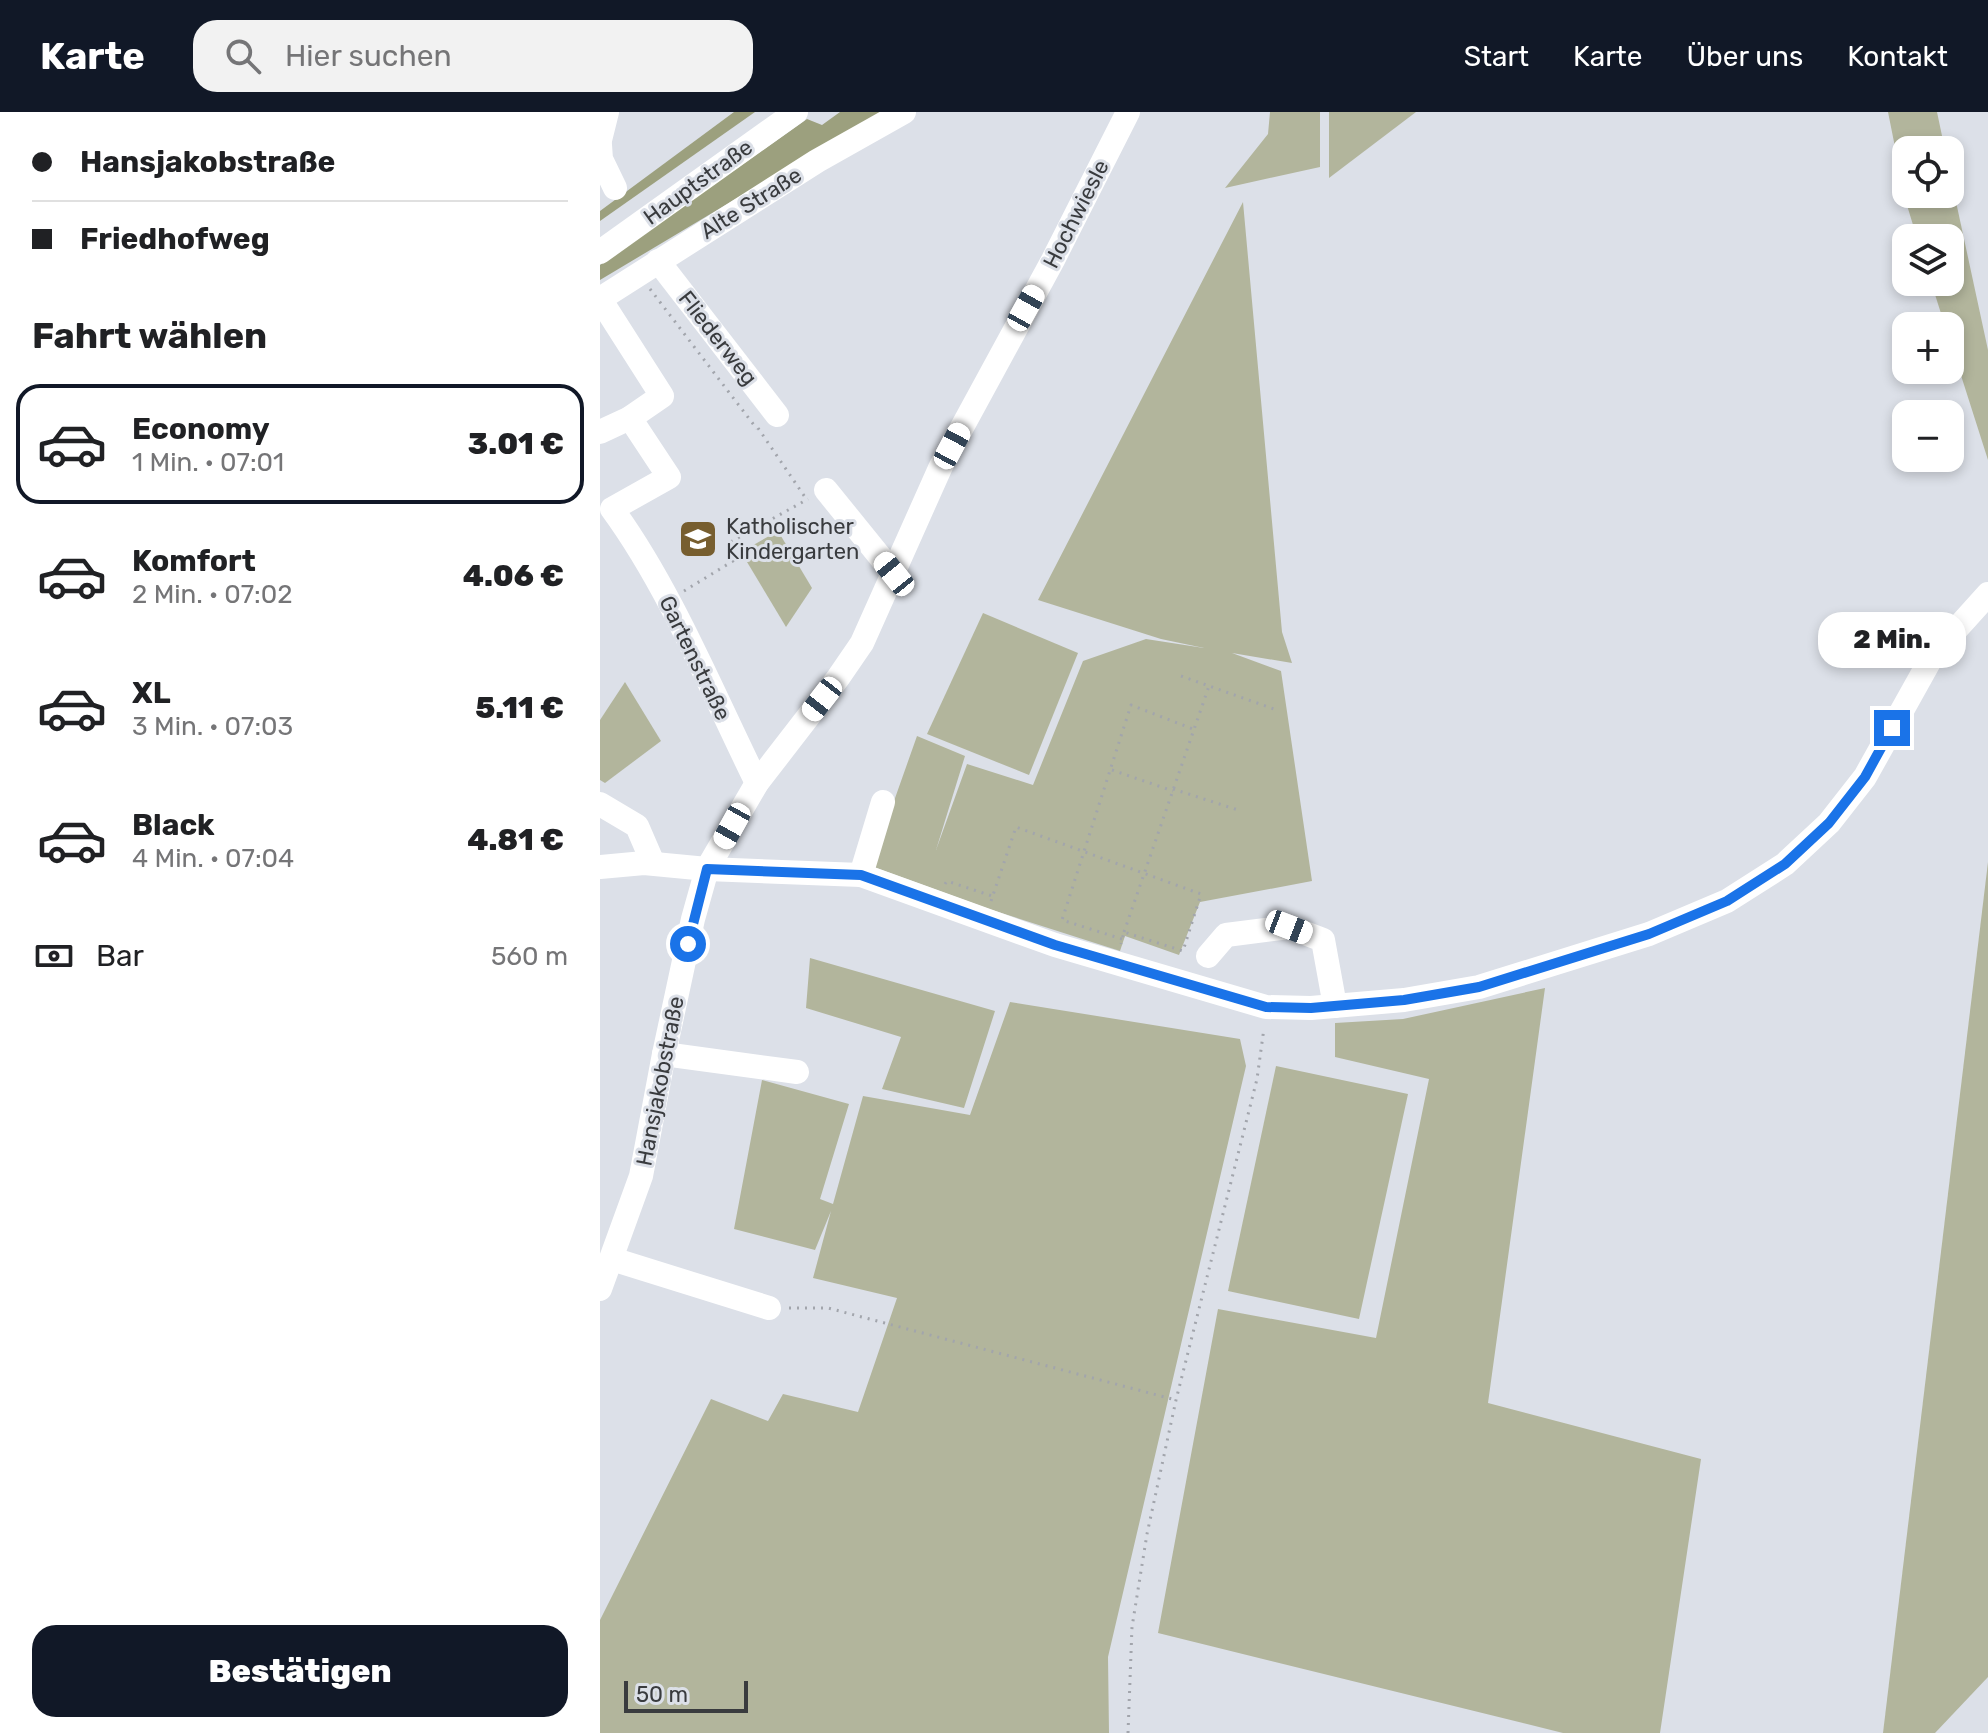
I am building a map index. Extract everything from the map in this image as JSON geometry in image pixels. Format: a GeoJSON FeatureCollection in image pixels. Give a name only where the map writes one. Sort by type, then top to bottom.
{"type":"FeatureCollection","features":[{"type":"Feature","properties":{"kind":"street"},"geometry":{"type":"LineString","coordinates":[[607,112],[600,143],[601,159],[615,188]]}},
{"type":"Feature","properties":{"kind":"street","name":"Hauptstraße"},"geometry":{"type":"LineString","coordinates":[[600,252],[796,112]]}},
{"type":"Feature","properties":{"kind":"street","name":"Alte Straße"},"geometry":{"type":"LineString","coordinates":[[600,299],[817,161],[904,112]]}},
{"type":"Feature","properties":{"kind":"street","name":"Hochwiesle"},"geometry":{"type":"LineString","coordinates":[[707,869],[757,783],[862,643],[941,466],[1053,260],[1128,112]]}},
{"type":"Feature","properties":{"kind":"street","name":"Fliederweg"},"geometry":{"type":"LineString","coordinates":[[648,267],[772,409]]}},
{"type":"Feature","properties":{"kind":"street"},"geometry":{"type":"LineString","coordinates":[[600,299],[662,396],[630,418],[600,432]]}},
{"type":"Feature","properties":{"kind":"street","name":"Gartenstraße"},"geometry":{"type":"LineString","coordinates":[[630,418],[669,477],[612,509],[630,534],[667,601],[757,783]]}},
{"type":"Feature","properties":{"kind":"street"},"geometry":{"type":"LineString","coordinates":[[816,495],[894,574]]}},
{"type":"Feature","properties":{"kind":"street"},"geometry":{"type":"LineString","coordinates":[[600,867],[653,863],[707,869],[861,875],[1055,945],[1119,951],[1266,1007],[1335,1006],[1404,1000],[1479,987],[1649,934],[1727,901],[1774,872],[1838,812],[1865,777],[1933,655],[1988,594]]}},
{"type":"Feature","properties":{"kind":"street"},"geometry":{"type":"LineString","coordinates":[[861,875],[883,802]]}},
{"type":"Feature","properties":{"kind":"street"},"geometry":{"type":"LineString","coordinates":[[600,804],[637,826],[653,863]]}},
{"type":"Feature","properties":{"kind":"street","name":"Hansjakobstraße"},"geometry":{"type":"LineString","coordinates":[[600,1289],[641,1176],[693,919],[707,869]]}},
{"type":"Feature","properties":{"kind":"street"},"geometry":{"type":"LineString","coordinates":[[1208,956],[1226,935],[1289,927],[1323,940],[1335,1006]]}},
{"type":"Feature","properties":{"kind":"street"},"geometry":{"type":"LineString","coordinates":[[664,1054],[797,1072]]}},
{"type":"Feature","properties":{"kind":"street"},"geometry":{"type":"LineString","coordinates":[[612,1259],[769,1308]]}},
{"type":"Feature","properties":{"kind":"path"},"geometry":{"type":"LineString","coordinates":[[648,267],[757,429],[816,495],[727,544],[733,561],[667,601]]}},
{"type":"Feature","properties":{"kind":"path"},"geometry":{"type":"LineString","coordinates":[[757,429],[772,409]]}},
{"type":"Feature","properties":{"kind":"path"},"geometry":{"type":"LineString","coordinates":[[1181,676],[1274,709]]}},
{"type":"Feature","properties":{"kind":"path"},"geometry":{"type":"LineString","coordinates":[[1193,729],[1131,705],[1062,920],[1119,951],[1209,686]]}},
{"type":"Feature","properties":{"kind":"path"},"geometry":{"type":"LineString","coordinates":[[1110,770],[1238,810]]}},
{"type":"Feature","properties":{"kind":"path"},"geometry":{"type":"LineString","coordinates":[[984,920],[1016,827],[1201,894],[1183,951],[1124,932]]}},
{"type":"Feature","properties":{"kind":"path"},"geometry":{"type":"LineString","coordinates":[[1128,1733],[1132,1627],[1147,1534],[1176,1400],[1257,1079],[1266,1007]]}},
{"type":"Feature","properties":{"kind":"path"},"geometry":{"type":"LineString","coordinates":[[769,1308],[828,1308],[1176,1400]]}},
{"type":"Feature","properties":{"kind":"green space"},"geometry":{"type":"Polygon","coordinates":[[[734,112],[755,112],[600,221],[600,211],[734,112]]]}},
{"type":"Feature","properties":{"kind":"green space"},"geometry":{"type":"Polygon","coordinates":[[[840,112],[881,112],[600,280],[600,265],[807,119],[822,125],[840,112]]]}},
{"type":"Feature","properties":{"kind":"green space"},"geometry":{"type":"Polygon","coordinates":[[[1270,112],[1320,112],[1320,167],[1225,188],[1268,134],[1270,112]]]}},
{"type":"Feature","properties":{"kind":"green space"},"geometry":{"type":"Polygon","coordinates":[[[1329,112],[1416,112],[1329,178],[1329,112]]]}},
{"type":"Feature","properties":{"kind":"green space"},"geometry":{"type":"Polygon","coordinates":[[[1888,112],[1937,112],[1942,136],[1893,136],[1888,112]]]}},
{"type":"Feature","properties":{"kind":"green space"},"geometry":{"type":"Polygon","coordinates":[[[1243,202],[1282,632],[1292,663],[1232,653],[1281,671],[1312,881],[1200,902],[1179,955],[1125,936],[1120,951],[989,909],[871,866],[917,736],[965,756],[936,850],[967,764],[1033,785],[1083,661],[1146,639],[1204,648],[1161,639],[1038,600],[1243,202]]]}},
{"type":"Feature","properties":{"kind":"green space"},"geometry":{"type":"Polygon","coordinates":[[[1908,208],[1957,208],[1961,224],[1913,224],[1908,208]]]}},
{"type":"Feature","properties":{"kind":"green space"},"geometry":{"type":"Polygon","coordinates":[[[1964,239],[1988,350],[1988,460],[1964,384],[1964,312],[1941,312],[1935,296],[1964,296],[1964,239]]]}},
{"type":"Feature","properties":{"kind":"green space"},"geometry":{"type":"Polygon","coordinates":[[[778,531],[812,588],[786,627],[741,552],[778,531]]]}},
{"type":"Feature","properties":{"kind":"green space"},"geometry":{"type":"Polygon","coordinates":[[[983,613],[1078,653],[1029,775],[927,734],[983,613]]]}},
{"type":"Feature","properties":{"kind":"green space"},"geometry":{"type":"Polygon","coordinates":[[[625,682],[661,741],[605,783],[600,780],[600,720],[625,682]]]}},
{"type":"Feature","properties":{"kind":"green space"},"geometry":{"type":"Polygon","coordinates":[[[1988,862],[1988,1677],[1935,1733],[1883,1733],[1988,862]]]}},
{"type":"Feature","properties":{"kind":"green space"},"geometry":{"type":"Polygon","coordinates":[[[810,958],[995,1011],[964,1108],[882,1089],[901,1037],[806,1008],[810,958]]]}},
{"type":"Feature","properties":{"kind":"green space"},"geometry":{"type":"Polygon","coordinates":[[[1545,988],[1488,1403],[1701,1459],[1660,1733],[1563,1733],[1158,1633],[1218,1309],[1376,1338],[1429,1079],[1335,1057],[1335,1023],[1403,1019],[1545,988]]]}},
{"type":"Feature","properties":{"kind":"green space"},"geometry":{"type":"Polygon","coordinates":[[[1010,1002],[1240,1039],[1246,1066],[1108,1657],[1109,1733],[600,1733],[600,1620],[711,1399],[768,1421],[783,1394],[858,1412],[897,1298],[813,1278],[831,1211],[815,1250],[734,1229],[762,1080],[849,1104],[820,1199],[833,1204],[863,1096],[970,1115],[1010,1002]]]}},
{"type":"Feature","properties":{"kind":"green space"},"geometry":{"type":"Polygon","coordinates":[[[1276,1066],[1408,1094],[1359,1319],[1228,1291],[1276,1066]]]}},
{"type":"Feature","properties":{"kind":"place","name":"Katholischer Kindergarten"},"geometry":{"type":"Point","coordinates":[698,539]}},
{"type":"Feature","properties":{"kind":"route"},"geometry":{"type":"LineString","coordinates":[[688,944],[707,869],[802,871],[861,875],[1055,945],[1266,1007],[1311,1008],[1404,1000],[1479,987],[1649,934],[1727,901],[1785,864],[1829,823],[1865,777],[1892,728]]}}]}
